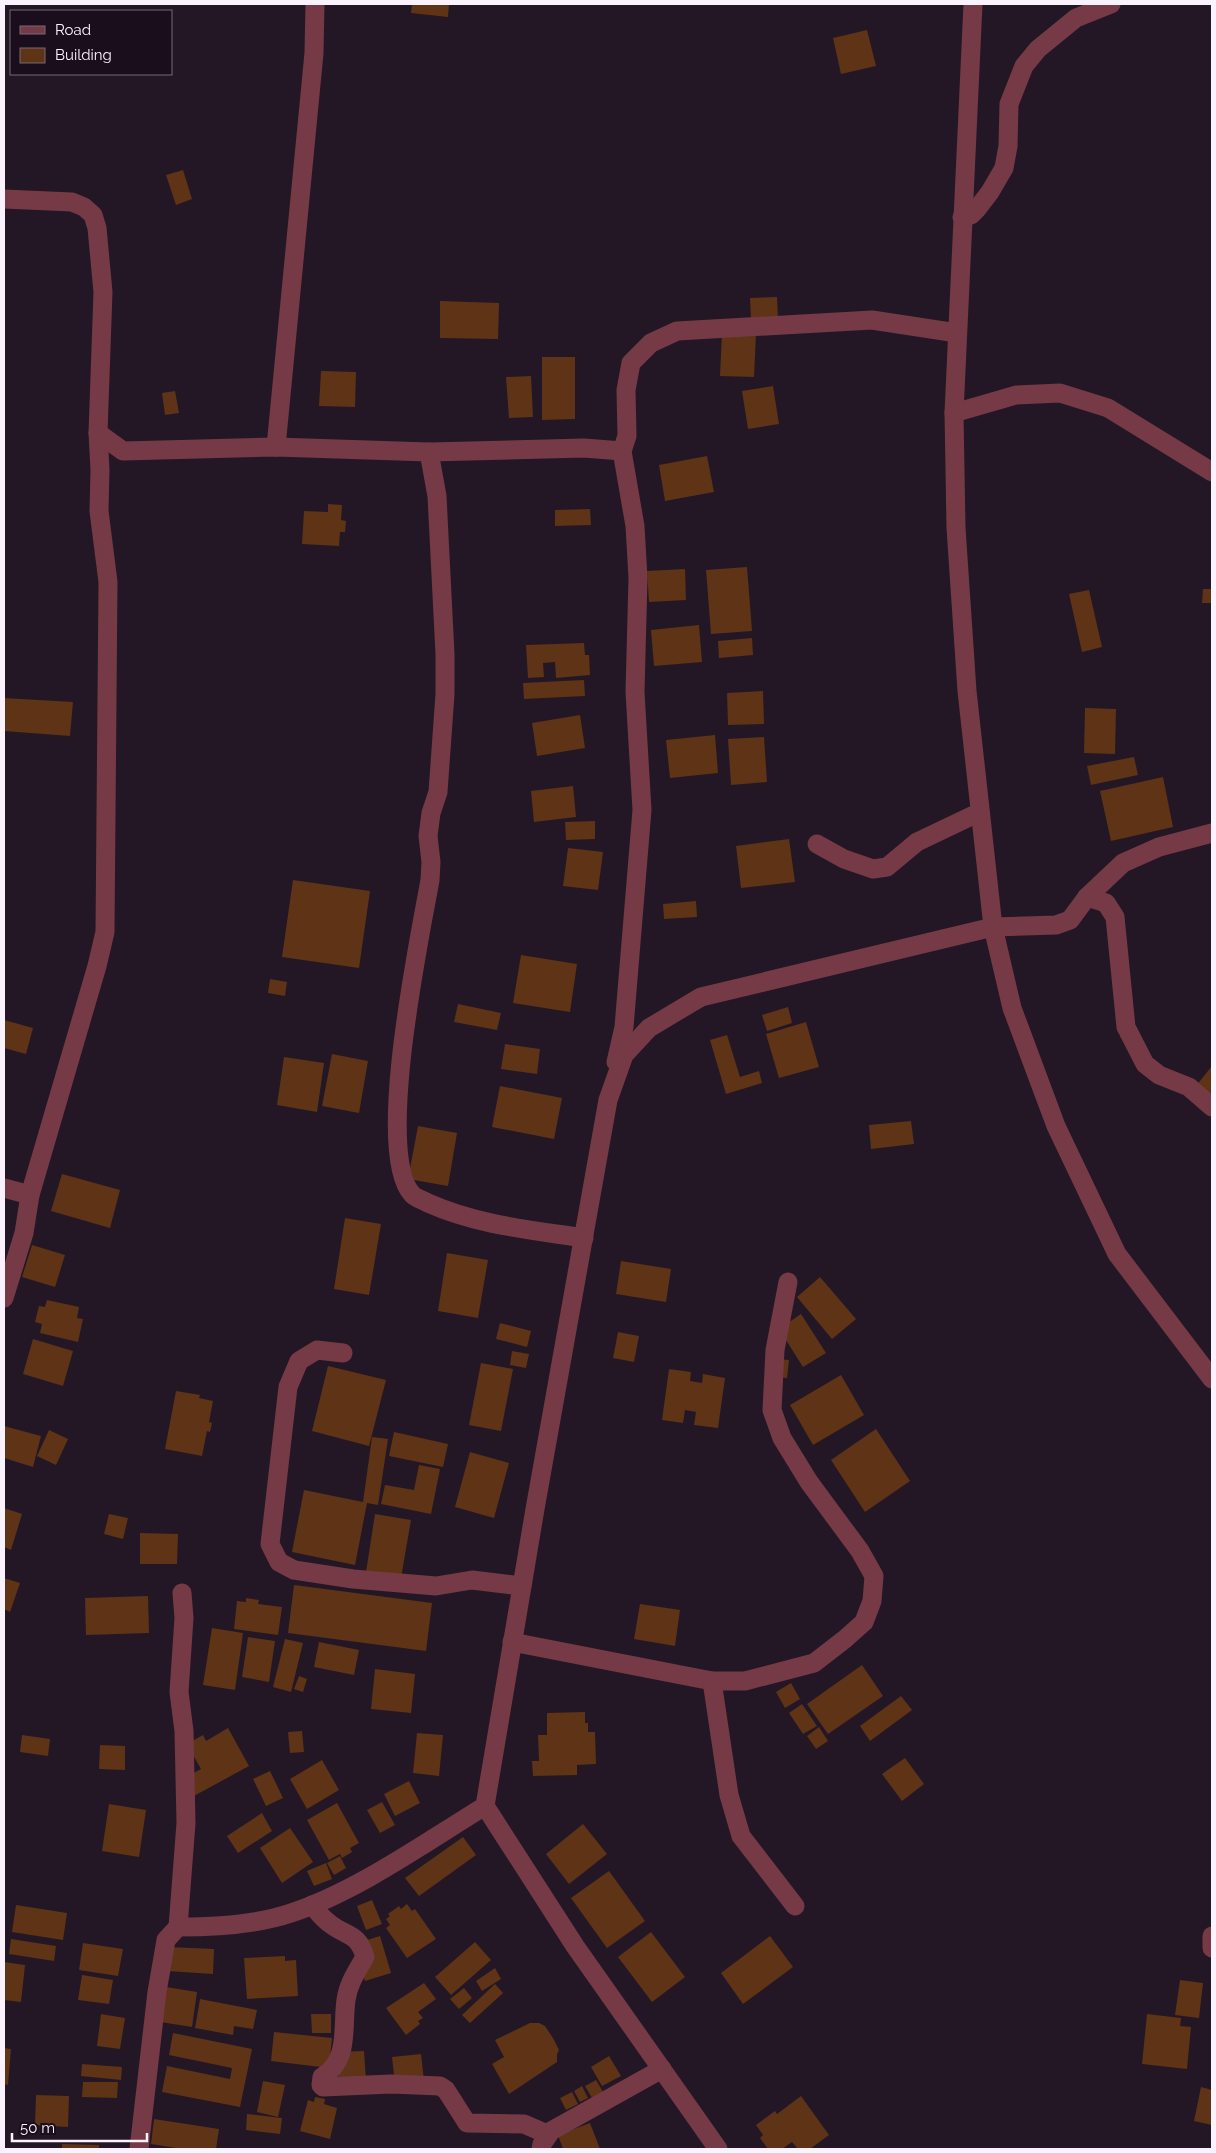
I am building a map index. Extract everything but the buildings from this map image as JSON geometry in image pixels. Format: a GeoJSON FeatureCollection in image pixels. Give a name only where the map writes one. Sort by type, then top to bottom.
{"type":"FeatureCollection","features":[{"type":"Feature","properties":{"kind":"street"},"geometry":{"type":"LineString","coordinates":[[276,447],[314,53],[315,4]]}},
{"type":"Feature","properties":{"kind":"street"},"geometry":{"type":"LineString","coordinates":[[973,4],[954,413],[957,547],[967,691],[993,927],[1012,1008],[1056,1126],[1117,1254],[1212,1379]]}},
{"type":"Feature","properties":{"kind":"street"},"geometry":{"type":"LineString","coordinates":[[962,217],[971,215],[977,209],[990,192],[1004,168],[1008,146],[1009,104],[1024,66],[1038,49],[1076,18],[1111,4]]}},
{"type":"Feature","properties":{"kind":"street"},"geometry":{"type":"LineString","coordinates":[[4,199],[72,202],[84,207],[93,214],[97,228],[103,292],[98,432],[100,470],[99,511],[108,582],[104,932],[97,966],[30,1195],[24,1233],[4,1298]]}},
{"type":"Feature","properties":{"kind":"street"},"geometry":{"type":"LineString","coordinates":[[718,2149],[575,1946],[484,1806],[608,1100],[624,1027],[642,810],[634,692],[638,578],[635,526],[622,451],[626,436],[626,390],[631,363],[652,343],[677,331],[872,320],[957,333]]}},
{"type":"Feature","properties":{"kind":"street"},"geometry":{"type":"LineString","coordinates":[[954,413],[1016,395],[1060,393],[1108,408],[1212,472]]}},
{"type":"Feature","properties":{"kind":"street"},"geometry":{"type":"LineString","coordinates":[[98,432],[122,451]]}},
{"type":"Feature","properties":{"kind":"street"},"geometry":{"type":"LineString","coordinates":[[100,470],[122,451],[276,447],[429,452],[584,448],[622,451]]}},
{"type":"Feature","properties":{"kind":"street"},"geometry":{"type":"LineString","coordinates":[[429,452],[437,496],[445,654],[445,694],[438,792],[431,813],[428,836],[431,862],[430,880],[400,1071],[396,1123],[398,1163],[404,1182],[412,1195],[448,1212],[495,1224],[584,1238]]}},
{"type":"Feature","properties":{"kind":"street"},"geometry":{"type":"LineString","coordinates":[[817,844],[844,859],[873,869],[887,867],[917,842],[980,812]]}},
{"type":"Feature","properties":{"kind":"street"},"geometry":{"type":"LineString","coordinates":[[608,1100],[624,1055],[649,1028],[701,998],[993,927],[1056,925],[1070,920],[1087,896],[1123,863],[1159,847],[1212,833]]}},
{"type":"Feature","properties":{"kind":"street"},"geometry":{"type":"LineString","coordinates":[[1087,896],[1106,903],[1114,917],[1126,1027],[1145,1064],[1159,1075],[1189,1087],[1212,1107]]}},
{"type":"Feature","properties":{"kind":"street"},"geometry":{"type":"LineString","coordinates":[[4,1188],[30,1195]]}},
{"type":"Feature","properties":{"kind":"street"},"geometry":{"type":"LineString","coordinates":[[512,1642],[712,1681],[745,1681],[814,1663],[864,1622],[872,1601],[874,1576],[860,1550],[810,1482],[782,1438],[772,1410],[775,1350],[788,1282]]}},
{"type":"Feature","properties":{"kind":"street"},"geometry":{"type":"LineString","coordinates":[[344,1353],[317,1350],[299,1361],[288,1387],[270,1544],[279,1562],[294,1570],[353,1579],[436,1586],[472,1580],[522,1586]]}},
{"type":"Feature","properties":{"kind":"street"},"geometry":{"type":"LineString","coordinates":[[178,1928],[186,1822],[184,1731],[179,1692],[184,1618],[182,1593]]}},
{"type":"Feature","properties":{"kind":"street"},"geometry":{"type":"LineString","coordinates":[[712,1681],[729,1794],[741,1836],[795,1906]]}},
{"type":"Feature","properties":{"kind":"street"},"geometry":{"type":"LineString","coordinates":[[139,2149],[166,1940],[178,1928],[243,1923],[290,1914],[370,1876],[484,1806]]}},
{"type":"Feature","properties":{"kind":"street"},"geometry":{"type":"LineString","coordinates":[[312,1905],[329,1924],[361,1944],[365,1958],[353,1976],[346,1998],[342,2054],[338,2063],[330,2072],[322,2077],[321,2085],[323,2086],[391,2084],[440,2086],[446,2090],[458,2112],[467,2123],[524,2124],[544,2142],[662,2070]]}},
{"type":"Feature","properties":{"kind":"street"},"geometry":{"type":"LineString","coordinates":[[1212,1936],[1212,1948]]}}]}
